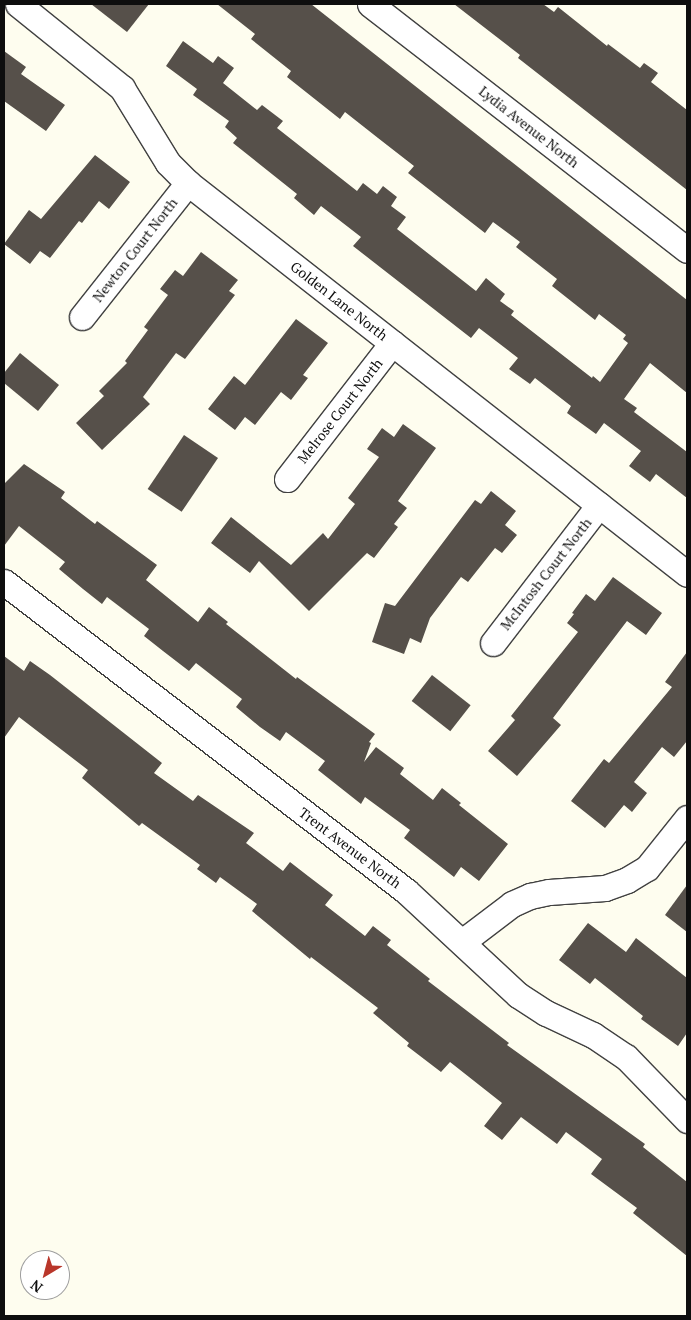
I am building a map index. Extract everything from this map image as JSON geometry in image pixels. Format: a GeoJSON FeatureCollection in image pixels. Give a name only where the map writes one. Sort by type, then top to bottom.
{"type":"FeatureCollection","features":[{"type":"Feature","properties":{"kind":"street","name":"Golden Lane North"},"geometry":{"type":"LineString","coordinates":[[18,4],[122,88],[168,163],[188,183],[687,574]]}},
{"type":"Feature","properties":{"kind":"street","name":"Lydia Avenue North"},"geometry":{"type":"LineString","coordinates":[[370,4],[687,250]]}},
{"type":"Feature","properties":{"kind":"street","name":"Newton Court North"},"geometry":{"type":"LineString","coordinates":[[82,317],[188,183]]}},
{"type":"Feature","properties":{"kind":"street","name":"Melrose Court North"},"geometry":{"type":"LineString","coordinates":[[287,479],[392,343]]}},
{"type":"Feature","properties":{"kind":"street","name":"McIntosh Court North"},"geometry":{"type":"LineString","coordinates":[[493,642],[599,505]]}},
{"type":"Feature","properties":{"kind":"street","name":"Trent Avenue North"},"geometry":{"type":"LineString","coordinates":[[4,582],[406,891],[518,995],[546,1013],[593,1034],[626,1057],[687,1120]]}},
{"type":"Feature","properties":{"kind":"street"},"geometry":{"type":"LineString","coordinates":[[462,942],[512,904],[530,896],[549,892],[605,888],[627,880],[647,868],[687,818]]}},
{"type":"Feature","properties":{"kind":"building"},"geometry":{"type":"Polygon","coordinates":[[[91,4],[149,4],[127,32],[91,4]]]}},
{"type":"Feature","properties":{"kind":"building"},"geometry":{"type":"Polygon","coordinates":[[[217,4],[311,4],[687,300],[687,393],[650,363],[624,399],[637,408],[634,412],[687,452],[687,498],[656,474],[650,482],[629,466],[641,451],[604,423],[596,434],[567,413],[571,406],[535,378],[530,384],[509,369],[518,358],[479,328],[471,338],[353,246],[361,237],[321,206],[314,215],[294,198],[297,194],[233,143],[237,138],[225,127],[229,121],[193,95],[197,89],[166,66],[183,41],[213,63],[218,56],[234,68],[223,83],[257,110],[262,105],[283,121],[277,128],[357,191],[363,183],[377,194],[383,186],[397,197],[391,206],[406,217],[397,229],[476,291],[486,278],[505,294],[500,301],[514,311],[511,315],[592,378],[593,376],[600,382],[628,343],[623,339],[626,335],[599,314],[595,320],[552,286],[557,279],[516,247],[520,242],[493,222],[485,233],[408,173],[414,166],[345,112],[340,119],[287,77],[291,71],[251,39],[255,34],[217,4]]]}},
{"type":"Feature","properties":{"kind":"building"},"geometry":{"type":"Polygon","coordinates":[[[454,4],[543,4],[554,12],[558,7],[607,46],[608,44],[640,68],[644,63],[658,73],[651,82],[687,110],[687,190],[518,58],[520,55],[454,4]]]}},
{"type":"Feature","properties":{"kind":"building"},"geometry":{"type":"Polygon","coordinates":[[[4,51],[26,67],[21,74],[65,105],[46,131],[4,101],[4,51]]]}},
{"type":"Feature","properties":{"kind":"building"},"geometry":{"type":"Polygon","coordinates":[[[95,155],[130,182],[109,209],[99,201],[82,223],[79,221],[50,258],[40,251],[30,264],[4,244],[29,210],[41,219],[95,155]]]}},
{"type":"Feature","properties":{"kind":"building"},"geometry":{"type":"Polygon","coordinates":[[[201,252],[238,280],[229,291],[235,295],[185,359],[176,353],[143,397],[150,404],[102,450],[76,423],[104,396],[99,391],[127,363],[125,361],[148,330],[144,327],[168,295],[160,289],[175,270],[183,276],[201,252]]]}},
{"type":"Feature","properties":{"kind":"building"},"geometry":{"type":"Polygon","coordinates":[[[296,319],[328,343],[303,375],[308,378],[291,400],[281,392],[255,425],[245,417],[235,430],[208,409],[234,376],[245,385],[296,319]]]}},
{"type":"Feature","properties":{"kind":"building"},"geometry":{"type":"Polygon","coordinates":[[[20,353],[59,385],[38,411],[4,383],[4,373],[20,353]]]}},
{"type":"Feature","properties":{"kind":"building"},"geometry":{"type":"Polygon","coordinates":[[[403,424],[436,448],[398,501],[407,508],[394,524],[398,527],[374,558],[367,553],[309,611],[259,561],[250,573],[211,543],[231,517],[291,565],[323,533],[328,539],[355,504],[348,498],[379,457],[367,449],[382,428],[394,437],[403,424]]]}},
{"type":"Feature","properties":{"kind":"building"},"geometry":{"type":"Polygon","coordinates":[[[184,435],[218,458],[182,512],[148,489],[184,435]]]}},
{"type":"Feature","properties":{"kind":"building"},"geometry":{"type":"Polygon","coordinates":[[[24,464],[65,492],[61,498],[95,524],[97,521],[157,565],[146,580],[198,622],[209,607],[228,622],[226,624],[296,679],[297,677],[375,734],[369,742],[371,743],[364,762],[376,747],[404,768],[400,774],[433,800],[442,788],[461,803],[459,805],[508,844],[479,881],[461,867],[454,877],[404,838],[410,830],[365,797],[361,804],[318,770],[325,761],[286,732],[280,741],[260,727],[236,707],[242,699],[196,663],[189,671],[144,636],[149,629],[107,597],[102,604],[59,569],[65,562],[19,526],[4,546],[4,484],[24,464]]]}},
{"type":"Feature","properties":{"kind":"building"},"geometry":{"type":"Polygon","coordinates":[[[491,491],[516,511],[505,525],[517,535],[502,553],[495,548],[468,582],[461,577],[430,618],[421,643],[410,638],[404,654],[372,642],[385,603],[395,606],[475,500],[481,504],[491,491]]]}},
{"type":"Feature","properties":{"kind":"building"},"geometry":{"type":"Polygon","coordinates":[[[613,577],[662,613],[646,635],[627,621],[553,718],[561,725],[517,776],[488,751],[515,720],[511,716],[578,632],[567,623],[574,614],[572,613],[586,594],[595,601],[613,577]]]}},
{"type":"Feature","properties":{"kind":"building"},"geometry":{"type":"Polygon","coordinates":[[[687,652],[687,741],[674,757],[662,747],[634,782],[647,793],[632,812],[624,805],[605,828],[571,801],[604,759],[609,763],[672,687],[665,682],[687,652]]]}},
{"type":"Feature","properties":{"kind":"building"},"geometry":{"type":"Polygon","coordinates":[[[4,656],[24,671],[30,661],[50,675],[162,763],[154,773],[193,801],[198,795],[254,833],[246,843],[283,871],[290,862],[333,895],[325,905],[365,936],[373,926],[391,940],[387,945],[430,979],[428,981],[509,1043],[507,1045],[645,1144],[643,1147],[687,1182],[687,1256],[633,1213],[637,1208],[591,1174],[602,1159],[566,1132],[557,1144],[521,1117],[502,1140],[484,1126],[502,1103],[450,1062],[441,1072],[407,1046],[409,1043],[373,1013],[378,1008],[311,957],[310,959],[252,911],[257,904],[220,877],[216,883],[197,869],[200,865],[142,823],[139,826],[82,778],[88,770],[19,717],[4,738],[4,656]]]}},
{"type":"Feature","properties":{"kind":"building"},"geometry":{"type":"Polygon","coordinates":[[[432,675],[471,705],[450,731],[412,701],[432,675]]]}},
{"type":"Feature","properties":{"kind":"building"},"geometry":{"type":"Polygon","coordinates":[[[687,885],[687,932],[665,915],[687,885]]]}},
{"type":"Feature","properties":{"kind":"building"},"geometry":{"type":"Polygon","coordinates":[[[588,923],[626,952],[636,938],[687,978],[687,1033],[678,1046],[641,1019],[643,1016],[595,978],[590,984],[559,960],[588,923]]]}}]}
